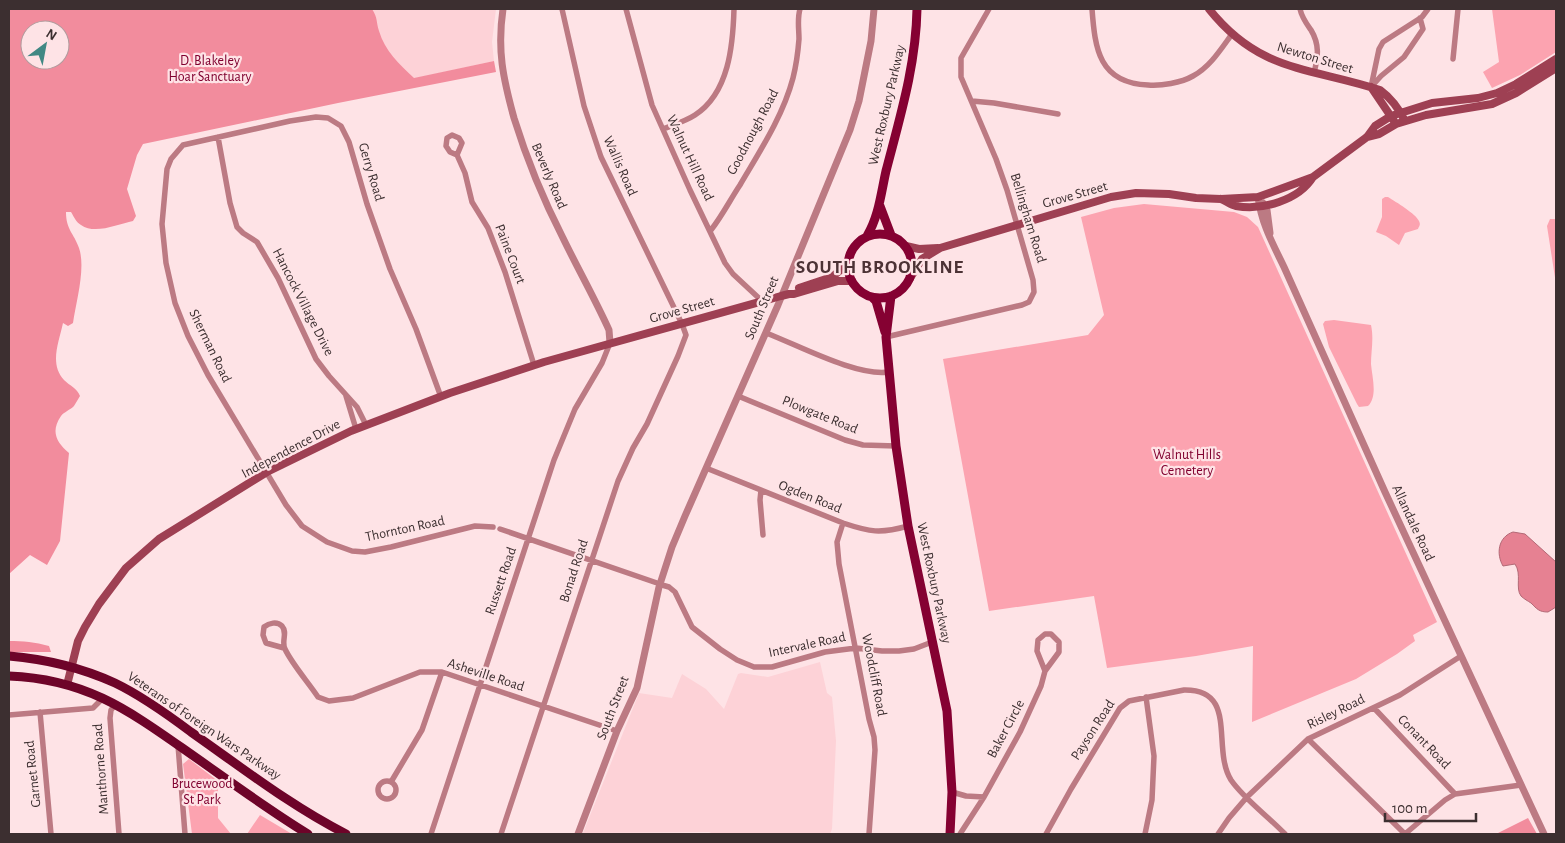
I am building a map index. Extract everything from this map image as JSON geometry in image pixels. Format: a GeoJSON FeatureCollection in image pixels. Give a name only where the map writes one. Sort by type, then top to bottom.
{"type":"FeatureCollection","features":[{"type":"Feature","properties":{"kind":"highway","name":"Veterans of Foreign Wars Parkway"},"geometry":{"type":"LineString","coordinates":[[9,656],[42,660],[72,667],[101,677],[134,694],[300,807],[346,834]]}},
{"type":"Feature","properties":{"kind":"highway"},"geometry":{"type":"LineString","coordinates":[[9,676],[32,678],[67,685],[116,704],[308,834]]}},
{"type":"Feature","properties":{"kind":"highway"},"geometry":{"type":"LineString","coordinates":[[204,764],[215,749]]}},
{"type":"Feature","properties":{"kind":"main road","name":"West Roxbury Parkway"},"geometry":{"type":"LineString","coordinates":[[867,236],[874,224],[876,211],[880,206],[885,176],[911,74],[917,9]]}},
{"type":"Feature","properties":{"kind":"main road","name":"Newton Street"},"geometry":{"type":"LineString","coordinates":[[1209,9],[1232,34],[1265,56],[1283,64],[1380,90],[1400,112],[1405,121]]}},
{"type":"Feature","properties":{"kind":"main road"},"geometry":{"type":"LineString","coordinates":[[1391,116],[1432,103],[1471,100],[1497,93],[1516,84],[1556,59]]}},
{"type":"Feature","properties":{"kind":"main road"},"geometry":{"type":"LineString","coordinates":[[1371,87],[1396,124],[1437,113],[1492,104],[1516,94],[1556,68]]}},
{"type":"Feature","properties":{"kind":"main road","name":"Grove Street"},"geometry":{"type":"LineString","coordinates":[[906,246],[919,249],[940,248],[1111,197],[1136,193],[1221,199],[1258,196],[1313,177],[1367,137],[1375,126],[1391,116]]}},
{"type":"Feature","properties":{"kind":"main road","name":"Grove Street"},"geometry":{"type":"LineString","coordinates":[[1367,137],[1379,134],[1396,124]]}},
{"type":"Feature","properties":{"kind":"main road","name":"Grove Street"},"geometry":{"type":"LineString","coordinates":[[1221,199],[1234,206],[1262,206],[1291,196],[1308,184],[1313,177]]}},
{"type":"Feature","properties":{"kind":"main road"},"geometry":{"type":"LineString","coordinates":[[880,206],[891,235]]}},
{"type":"Feature","properties":{"kind":"main road"},"geometry":{"type":"LineString","coordinates":[[879,233],[891,235],[906,246],[911,254],[913,263],[909,280],[898,293],[885,298],[872,297],[857,288],[852,281],[848,264],[854,247],[867,236],[879,233]]}},
{"type":"Feature","properties":{"kind":"main road","name":"Grove Street"},"geometry":{"type":"LineString","coordinates":[[909,280],[922,259],[940,248]]}},
{"type":"Feature","properties":{"kind":"main road","name":"Grove Street"},"geometry":{"type":"LineString","coordinates":[[790,294],[793,290],[832,278],[848,264]]}},
{"type":"Feature","properties":{"kind":"main road","name":"Grove Street"},"geometry":{"type":"LineString","coordinates":[[610,343],[781,296],[838,282],[852,281]]}},
{"type":"Feature","properties":{"kind":"main road","name":"West Roxbury Parkway"},"geometry":{"type":"LineString","coordinates":[[886,336],[891,296]]}},
{"type":"Feature","properties":{"kind":"main road","name":"West Roxbury Parkway"},"geometry":{"type":"LineString","coordinates":[[872,297],[876,301],[886,336],[896,446],[908,526],[946,712],[952,792],[950,834]]}},
{"type":"Feature","properties":{"kind":"main road","name":"Independence Drive"},"geometry":{"type":"LineString","coordinates":[[67,685],[78,641],[99,604],[126,568],[160,539],[267,472],[356,429],[534,365],[610,343]]}},
{"type":"Feature","properties":{"kind":"street","name":"Beverly Road"},"geometry":{"type":"LineString","coordinates":[[503,9],[500,25],[500,54],[504,80],[520,136],[541,192],[606,323],[609,330],[610,343]]}},
{"type":"Feature","properties":{"kind":"street","name":"Wallis Road"},"geometry":{"type":"LineString","coordinates":[[562,9],[584,106],[601,157],[682,324]]}},
{"type":"Feature","properties":{"kind":"street","name":"Walnut Hill Road"},"geometry":{"type":"LineString","coordinates":[[626,9],[652,106],[690,190],[726,264],[733,274],[762,301]]}},
{"type":"Feature","properties":{"kind":"street"},"geometry":{"type":"LineString","coordinates":[[663,129],[695,115],[708,104],[715,93],[730,55],[734,9]]}},
{"type":"Feature","properties":{"kind":"street","name":"Goodnough Road"},"geometry":{"type":"LineString","coordinates":[[711,230],[764,144],[788,94],[797,57],[799,38],[798,15],[800,9]]}},
{"type":"Feature","properties":{"kind":"street","name":"South Street"},"geometry":{"type":"LineString","coordinates":[[578,834],[617,731],[637,688],[660,584],[672,547],[766,333],[850,130],[859,101],[874,9]]}},
{"type":"Feature","properties":{"kind":"street","name":"Bellingham Road"},"geometry":{"type":"LineString","coordinates":[[886,336],[1029,302],[1034,292],[1033,280],[1007,190],[961,77],[961,58],[989,9]]}},
{"type":"Feature","properties":{"kind":"street"},"geometry":{"type":"LineString","coordinates":[[1092,9],[1098,54],[1104,64],[1121,80],[1133,85],[1154,86],[1192,76],[1217,55],[1232,34]]}},
{"type":"Feature","properties":{"kind":"street"},"geometry":{"type":"LineString","coordinates":[[1300,9],[1302,17],[1317,42],[1318,58],[1314,73]]}},
{"type":"Feature","properties":{"kind":"street"},"geometry":{"type":"LineString","coordinates":[[1371,87],[1379,49],[1383,42],[1420,18],[1428,9]]}},
{"type":"Feature","properties":{"kind":"street"},"geometry":{"type":"LineString","coordinates":[[1453,59],[1458,9]]}},
{"type":"Feature","properties":{"kind":"street"},"geometry":{"type":"LineString","coordinates":[[1371,87],[1380,76],[1404,56],[1422,29],[1420,18]]}},
{"type":"Feature","properties":{"kind":"street"},"geometry":{"type":"LineString","coordinates":[[972,101],[1058,114]]}},
{"type":"Feature","properties":{"kind":"street","name":"Gerry Road"},"geometry":{"type":"LineString","coordinates":[[170,161],[183,146],[290,121],[316,117],[328,118],[342,126],[385,254],[416,329],[441,397]]}},
{"type":"Feature","properties":{"kind":"street","name":"Hancock Village Drive"},"geometry":{"type":"LineString","coordinates":[[218,137],[230,203],[237,227],[257,242],[278,278],[316,359],[357,407],[366,425]]}},
{"type":"Feature","properties":{"kind":"street","name":"Paine Court"},"geometry":{"type":"LineString","coordinates":[[457,155],[465,173],[472,202],[488,228],[505,272],[534,365]]}},
{"type":"Feature","properties":{"kind":"street","name":"Sherman Road"},"geometry":{"type":"LineString","coordinates":[[170,161],[164,187],[162,224],[166,263],[175,303],[197,354],[267,472]]}},
{"type":"Feature","properties":{"kind":"street","name":"Allandale Road"},"geometry":{"type":"LineString","coordinates":[[1258,196],[1262,206],[1263,223],[1384,492],[1544,834]]}},
{"type":"Feature","properties":{"kind":"street","name":"Bonad Road"},"geometry":{"type":"LineString","coordinates":[[501,834],[618,481],[633,448],[648,424],[684,342],[686,335],[682,324]]}},
{"type":"Feature","properties":{"kind":"street"},"geometry":{"type":"LineString","coordinates":[[766,333],[859,370],[875,373],[889,372]]}},
{"type":"Feature","properties":{"kind":"street","name":"Russett Road"},"geometry":{"type":"LineString","coordinates":[[431,834],[480,686],[494,637],[564,434],[575,409],[602,363],[610,343]]}},
{"type":"Feature","properties":{"kind":"street","name":"Hancock Village Drive"},"geometry":{"type":"LineString","coordinates":[[345,394],[356,429]]}},
{"type":"Feature","properties":{"kind":"street","name":"Plowgate Road"},"geometry":{"type":"LineString","coordinates":[[738,396],[845,440],[863,445],[896,446]]}},
{"type":"Feature","properties":{"kind":"street","name":"Ogden Road"},"geometry":{"type":"LineString","coordinates":[[706,468],[843,523],[866,530],[878,532],[908,526]]}},
{"type":"Feature","properties":{"kind":"street","name":"Thornton Road"},"geometry":{"type":"LineString","coordinates":[[267,472],[286,505],[302,526],[327,542],[352,551],[365,552],[391,547],[475,526],[493,527]]}},
{"type":"Feature","properties":{"kind":"street"},"geometry":{"type":"LineString","coordinates":[[761,490],[763,535]]}},
{"type":"Feature","properties":{"kind":"street","name":"Woodcliff Road"},"geometry":{"type":"LineString","coordinates":[[843,523],[837,542],[839,564],[869,720],[874,737],[869,834]]}},
{"type":"Feature","properties":{"kind":"street"},"geometry":{"type":"LineString","coordinates":[[500,529],[529,538],[541,545],[660,584]]}},
{"type":"Feature","properties":{"kind":"street","name":"Intervale Road"},"geometry":{"type":"LineString","coordinates":[[660,584],[669,587],[674,592],[692,627],[737,660],[754,667],[772,667],[825,652],[856,648],[899,651],[914,649],[932,642]]}},
{"type":"Feature","properties":{"kind":"street","name":"Asheville Road"},"geometry":{"type":"LineString","coordinates":[[284,648],[266,643],[262,635],[265,626],[277,623],[283,627],[285,634],[284,648],[318,697],[324,700],[338,701],[353,698],[420,672],[442,672],[617,731]]}},
{"type":"Feature","properties":{"kind":"street","name":"Baker Circle"},"geometry":{"type":"LineString","coordinates":[[960,834],[984,798],[1020,732],[1041,686],[1045,671],[1059,652],[1059,642],[1051,634],[1045,634],[1038,640],[1037,651],[1045,671]]}},
{"type":"Feature","properties":{"kind":"street","name":"Risley Road"},"geometry":{"type":"LineString","coordinates":[[1218,834],[1247,797],[1308,739],[1400,694],[1461,656]]}},
{"type":"Feature","properties":{"kind":"street"},"geometry":{"type":"LineString","coordinates":[[391,782],[422,730],[442,672]]}},
{"type":"Feature","properties":{"kind":"street","name":"Payson Road"},"geometry":{"type":"LineString","coordinates":[[1046,834],[1120,708],[1129,701],[1184,690],[1202,692],[1216,702],[1219,710],[1222,752],[1231,778],[1247,797],[1286,834]]}},
{"type":"Feature","properties":{"kind":"street"},"geometry":{"type":"LineString","coordinates":[[9,715],[93,708],[103,698]]}},
{"type":"Feature","properties":{"kind":"street"},"geometry":{"type":"LineString","coordinates":[[1145,834],[1152,800],[1154,756],[1146,698]]}},
{"type":"Feature","properties":{"kind":"street","name":"Manthorne Road"},"geometry":{"type":"LineString","coordinates":[[116,704],[110,718],[119,834]]}},
{"type":"Feature","properties":{"kind":"street","name":"Conant Road"},"geometry":{"type":"LineString","coordinates":[[1374,708],[1455,794]]}},
{"type":"Feature","properties":{"kind":"street","name":"Garnet Road"},"geometry":{"type":"LineString","coordinates":[[40,712],[52,834]]}},
{"type":"Feature","properties":{"kind":"street"},"geometry":{"type":"LineString","coordinates":[[1308,739],[1405,834],[1445,800],[1455,794],[1521,785]]}},
{"type":"Feature","properties":{"kind":"street"},"geometry":{"type":"LineString","coordinates":[[178,745],[185,834]]}},
{"type":"Feature","properties":{"kind":"street"},"geometry":{"type":"LineString","coordinates":[[952,792],[984,798]]}},
{"type":"Feature","properties":{"kind":"shaded area"},"geometry":{"type":"Polygon","coordinates":[[[323,9],[496,9],[492,42],[494,61],[343,94],[323,9]]]}},
{"type":"Feature","properties":{"kind":"shaded area"},"geometry":{"type":"Polygon","coordinates":[[[1513,532],[1525,534],[1556,562],[1556,607],[1548,612],[1538,610],[1521,596],[1515,564],[1503,566],[1499,551],[1501,542],[1508,534],[1513,532]]]}},
{"type":"Feature","properties":{"kind":"shaded area"},"geometry":{"type":"Polygon","coordinates":[[[820,662],[827,693],[832,697],[836,741],[832,829],[830,834],[713,834],[709,832],[583,833],[639,693],[672,698],[682,674],[706,689],[724,709],[738,674],[768,677],[820,662]]]}},
{"type":"Feature","properties":{"kind":"green space","name":"D. Blakeley Hoar Sanctuary"},"geometry":{"type":"Polygon","coordinates":[[[9,9],[372,9],[385,45],[414,78],[494,61],[496,72],[143,144],[137,155],[127,189],[136,216],[133,221],[107,228],[93,229],[81,225],[76,221],[71,212],[66,212],[69,227],[81,256],[81,275],[73,323],[68,326],[63,323],[56,360],[59,374],[80,396],[74,406],[61,416],[56,427],[58,441],[69,453],[60,541],[47,565],[30,555],[9,574],[9,9]]]}},
{"type":"Feature","properties":{"kind":"green space"},"geometry":{"type":"Polygon","coordinates":[[[1492,9],[1556,9],[1556,52],[1520,75],[1492,88],[1483,72],[1499,62],[1492,9]]]}},
{"type":"Feature","properties":{"kind":"green space"},"geometry":{"type":"Polygon","coordinates":[[[1385,197],[1405,208],[1420,222],[1418,229],[1405,233],[1399,245],[1376,232],[1382,217],[1382,199],[1385,197]]]}},
{"type":"Feature","properties":{"kind":"green space","name":"Walnut Hills Cemetery"},"geometry":{"type":"Polygon","coordinates":[[[1144,204],[1234,212],[1247,217],[1258,227],[1437,622],[1413,635],[1415,641],[1356,679],[1252,722],[1253,646],[1107,668],[1094,596],[989,611],[943,359],[1088,335],[1104,315],[1081,217],[1114,208],[1144,204]]]}},
{"type":"Feature","properties":{"kind":"green space"},"geometry":{"type":"Polygon","coordinates":[[[1550,219],[1556,219],[1556,284],[1547,226],[1550,219]]]}},
{"type":"Feature","properties":{"kind":"green space"},"geometry":{"type":"Polygon","coordinates":[[[1334,320],[1371,325],[1371,364],[1374,392],[1368,406],[1359,407],[1357,404],[1329,347],[1323,324],[1325,321],[1334,320]]]}},
{"type":"Feature","properties":{"kind":"green space"},"geometry":{"type":"Polygon","coordinates":[[[9,641],[49,646],[51,652],[9,652],[9,641]]]}},
{"type":"Feature","properties":{"kind":"green space","name":"Brucewood St Park"},"geometry":{"type":"Polygon","coordinates":[[[189,759],[218,781],[218,818],[231,834],[192,834],[183,764],[189,759]]]}},
{"type":"Feature","properties":{"kind":"green space"},"geometry":{"type":"Polygon","coordinates":[[[260,815],[292,834],[247,834],[260,815]]]}},
{"type":"Feature","properties":{"kind":"green space"},"geometry":{"type":"Polygon","coordinates":[[[1528,818],[1537,834],[1496,834],[1528,818]]]}},
{"type":"Feature","properties":{"kind":"district","name":"SOUTH BROOKLINE"},"geometry":{"type":"Point","coordinates":[880,267]}}]}
